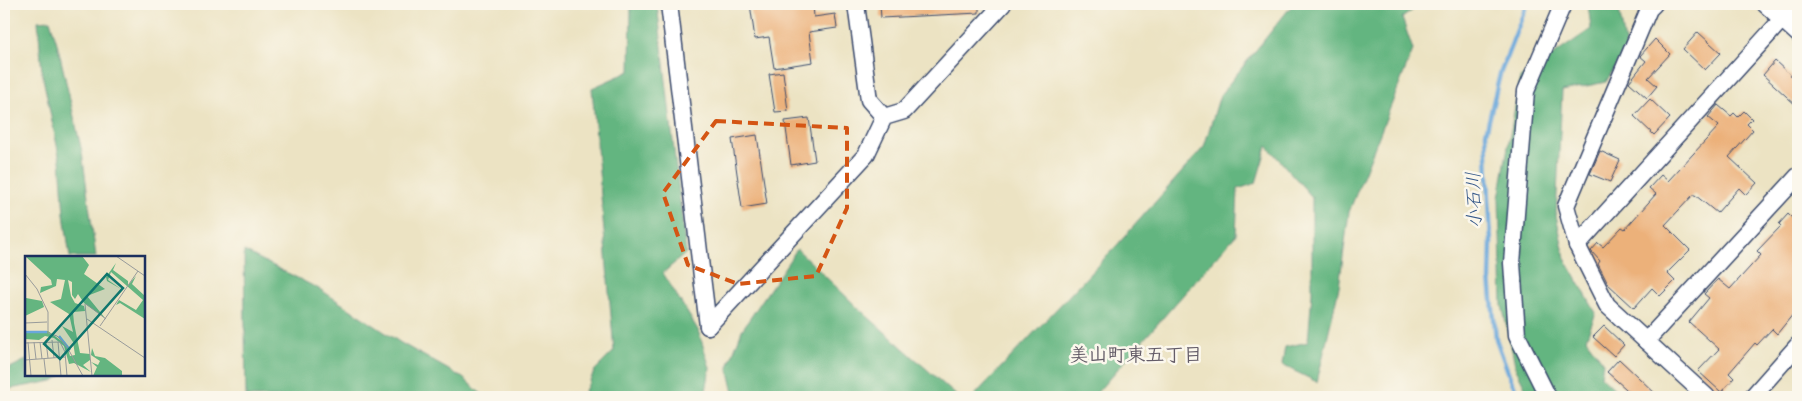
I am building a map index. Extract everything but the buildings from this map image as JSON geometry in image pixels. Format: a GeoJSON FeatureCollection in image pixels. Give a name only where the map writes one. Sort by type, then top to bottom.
{"type":"FeatureCollection","features":[{"type":"Feature","properties":{"kind":"street"},"geometry":{"type":"LineString","coordinates":[[669,4],[708,326],[866,155],[884,117],[904,111],[1003,4]]}},
{"type":"Feature","properties":{"kind":"street"},"geometry":{"type":"LineString","coordinates":[[856,4],[869,100],[884,117]]}},
{"type":"Feature","properties":{"kind":"street"},"geometry":{"type":"LineString","coordinates":[[1548,397],[1516,335],[1512,262],[1526,91],[1564,4]]}},
{"type":"Feature","properties":{"kind":"street"},"geometry":{"type":"LineString","coordinates":[[1654,4],[1649,9],[1566,206],[1577,245],[1607,305],[1707,397]]}},
{"type":"Feature","properties":{"kind":"street"},"geometry":{"type":"LineString","coordinates":[[1765,4],[1798,34]]}},
{"type":"Feature","properties":{"kind":"street"},"geometry":{"type":"LineString","coordinates":[[1577,245],[1796,4]]}},
{"type":"Feature","properties":{"kind":"street"},"geometry":{"type":"LineString","coordinates":[[1646,341],[1798,176]]}},
{"type":"Feature","properties":{"kind":"street"},"geometry":{"type":"LineString","coordinates":[[1752,397],[1798,345]]}},
{"type":"Feature","properties":{"kind":"highlighted area"},"geometry":{"type":"Polygon","coordinates":[[[716,121],[847,128],[847,208],[816,276],[738,284],[688,265],[663,193],[716,121]]]}},
{"type":"Feature","properties":{"kind":"green space"},"geometry":{"type":"Polygon","coordinates":[[[631,4],[657,4],[686,253],[663,273],[698,330],[710,368],[705,397],[582,397],[595,370],[614,351],[592,88],[630,71],[631,4]]]}},
{"type":"Feature","properties":{"kind":"green space"},"geometry":{"type":"Polygon","coordinates":[[[1293,4],[1421,4],[1402,18],[1413,50],[1349,212],[1339,287],[1317,382],[1282,365],[1285,347],[1308,342],[1312,293],[1312,197],[1267,146],[1256,183],[1238,189],[1236,235],[1093,397],[973,397],[1118,244],[1204,147],[1220,95],[1293,4]]]}},
{"type":"Feature","properties":{"kind":"green space"},"geometry":{"type":"Polygon","coordinates":[[[1588,4],[1618,4],[1626,48],[1606,82],[1562,91],[1556,215],[1565,258],[1596,313],[1586,339],[1603,362],[1601,376],[1623,397],[1530,397],[1516,369],[1502,305],[1499,198],[1520,78],[1591,29],[1588,4]]]}},
{"type":"Feature","properties":{"kind":"green space"},"geometry":{"type":"Polygon","coordinates":[[[50,20],[58,47],[82,152],[96,256],[70,256],[64,214],[60,160],[42,73],[38,21],[50,20]]]}},
{"type":"Feature","properties":{"kind":"green space"},"geometry":{"type":"Polygon","coordinates":[[[797,249],[858,308],[958,397],[735,397],[728,367],[742,330],[797,249]]]}},
{"type":"Feature","properties":{"kind":"green space"},"geometry":{"type":"Polygon","coordinates":[[[244,251],[321,290],[401,343],[463,378],[485,397],[246,397],[244,251]]]}},
{"type":"Feature","properties":{"kind":"green space"},"geometry":{"type":"Polygon","coordinates":[[[25,360],[25,376],[60,376],[53,381],[4,390],[4,371],[25,360]]]}},
{"type":"Feature","properties":{"kind":"waterway","name":"小石川"},"geometry":{"type":"LineString","coordinates":[[1520,397],[1511,380],[1496,339],[1490,279],[1491,242],[1486,133],[1500,74],[1527,4]]}},
{"type":"Feature","properties":{"kind":"district","name":"美山町東五丁目"},"geometry":{"type":"Point","coordinates":[1136,354]}}]}
